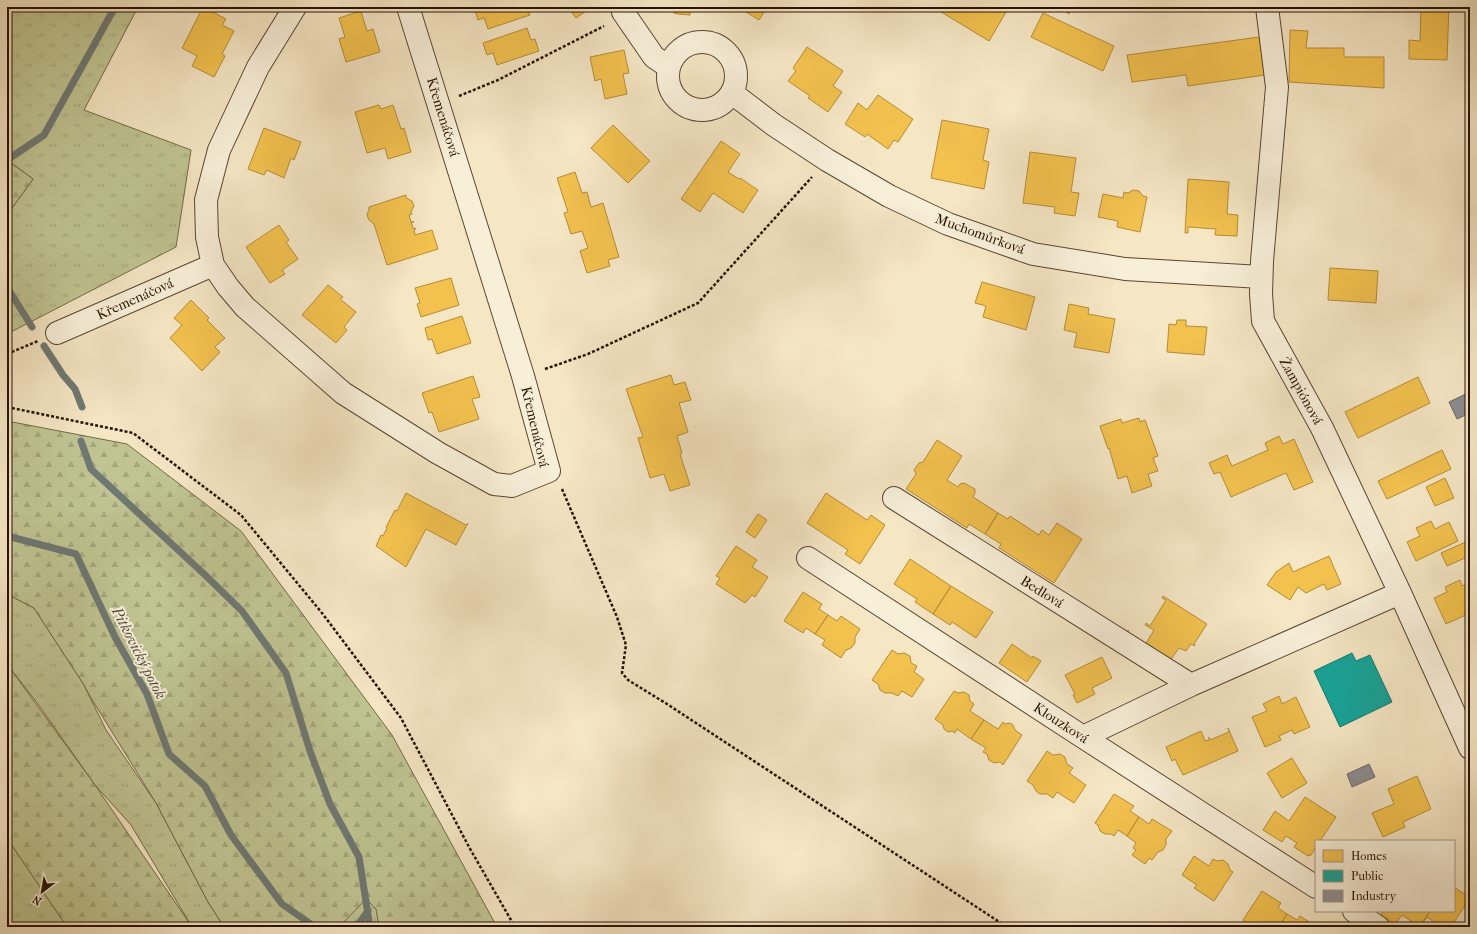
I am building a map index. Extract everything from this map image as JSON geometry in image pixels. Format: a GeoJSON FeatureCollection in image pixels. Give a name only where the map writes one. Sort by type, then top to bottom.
{"type":"FeatureCollection","features":[{"type":"Feature","properties":{"kind":"street","name":"Křemenáčová"},"geometry":{"type":"LineString","coordinates":[[295,7],[258,67],[219,150],[206,200],[207,237],[213,265],[228,287],[245,307],[342,393],[438,453],[494,484],[512,486],[549,471],[523,376],[408,7]]}},
{"type":"Feature","properties":{"kind":"street","name":"Žampiónová"},"geometry":{"type":"LineString","coordinates":[[1267,7],[1277,87],[1261,277],[1263,321],[1322,428],[1470,748]]}},
{"type":"Feature","properties":{"kind":"street"},"geometry":{"type":"LineString","coordinates":[[624,14],[654,57],[669,67]]}},
{"type":"Feature","properties":{"kind":"street"},"geometry":{"type":"LineString","coordinates":[[707,42],[722,48],[733,61],[736,77],[732,93],[720,105],[705,110],[689,107],[676,98],[668,83],[669,67],[677,53],[690,43],[707,42]]}},
{"type":"Feature","properties":{"kind":"street","name":"Muchomůrková"},"geometry":{"type":"LineString","coordinates":[[732,93],[774,125],[827,160],[889,196],[948,224],[1033,254],[1125,269],[1261,277]]}},
{"type":"Feature","properties":{"kind":"street","name":"Křemenáčová"},"geometry":{"type":"LineString","coordinates":[[57,333],[213,265]]}},
{"type":"Feature","properties":{"kind":"street","name":"Bedlová"},"geometry":{"type":"LineString","coordinates":[[894,498],[1191,686]]}},
{"type":"Feature","properties":{"kind":"street","name":"Klouzková"},"geometry":{"type":"LineString","coordinates":[[808,558],[1082,737],[1315,886]]}},
{"type":"Feature","properties":{"kind":"street"},"geometry":{"type":"LineString","coordinates":[[1082,737],[1191,686],[1400,594]]}},
{"type":"Feature","properties":{"kind":"street"},"geometry":{"type":"LineString","coordinates":[[1356,912],[1378,927]]}},
{"type":"Feature","properties":{"kind":"path"},"geometry":{"type":"LineString","coordinates":[[439,104],[498,80],[624,14]]}},
{"type":"Feature","properties":{"kind":"path"},"geometry":{"type":"LineString","coordinates":[[523,376],[588,354],[698,303],[827,160]]}},
{"type":"Feature","properties":{"kind":"path"},"geometry":{"type":"LineString","coordinates":[[7,354],[57,333]]}},
{"type":"Feature","properties":{"kind":"path"},"geometry":{"type":"LineString","coordinates":[[7,407],[133,433],[241,515],[322,613],[401,718],[469,847],[515,927]]}},
{"type":"Feature","properties":{"kind":"path"},"geometry":{"type":"LineString","coordinates":[[549,471],[563,490],[617,617],[626,645],[622,673],[628,680],[674,708],[1007,927]]}},
{"type":"Feature","properties":{"kind":"green space"},"geometry":{"type":"Polygon","coordinates":[[[7,7],[138,7],[84,110],[191,150],[176,247],[7,334],[7,215],[33,179],[7,160],[7,7]]]}},
{"type":"Feature","properties":{"kind":"green space"},"geometry":{"type":"Polygon","coordinates":[[[7,160],[33,179],[7,215],[7,160]]]}},
{"type":"Feature","properties":{"kind":"green space"},"geometry":{"type":"Polygon","coordinates":[[[7,421],[127,444],[241,531],[392,735],[497,927],[224,927],[208,902],[156,803],[84,685],[34,608],[7,594],[7,421]]]}},
{"type":"Feature","properties":{"kind":"green space"},"geometry":{"type":"Polygon","coordinates":[[[7,594],[34,608],[84,685],[106,730],[156,803],[208,902],[224,927],[192,927],[131,825],[95,785],[38,704],[7,664],[7,594]]]}},
{"type":"Feature","properties":{"kind":"green space"},"geometry":{"type":"Polygon","coordinates":[[[7,664],[95,785],[192,927],[67,927],[7,838],[7,664]]]}},
{"type":"Feature","properties":{"kind":"green space"},"geometry":{"type":"Polygon","coordinates":[[[7,838],[67,927],[7,927],[7,838]]]}},
{"type":"Feature","properties":{"kind":"green space"},"geometry":{"type":"Polygon","coordinates":[[[366,899],[376,909],[379,927],[343,927],[342,924],[366,899]]]}},
{"type":"Feature","properties":{"kind":"building: Homes"},"geometry":{"type":"Polygon","coordinates":[[[203,7],[226,19],[222,25],[234,31],[222,54],[225,56],[214,77],[192,66],[197,56],[182,48],[203,7]]]}},
{"type":"Feature","properties":{"kind":"building: Homes"},"geometry":{"type":"Polygon","coordinates":[[[474,7],[527,7],[530,15],[488,29],[484,18],[478,20],[474,7]]]}},
{"type":"Feature","properties":{"kind":"building: Homes"},"geometry":{"type":"Polygon","coordinates":[[[568,7],[592,7],[576,18],[568,7]]]}},
{"type":"Feature","properties":{"kind":"building: Homes"},"geometry":{"type":"Polygon","coordinates":[[[664,7],[690,7],[690,15],[674,13],[675,11],[664,7]]]}},
{"type":"Feature","properties":{"kind":"building: Homes"},"geometry":{"type":"Polygon","coordinates":[[[738,7],[772,7],[769,11],[766,9],[759,20],[738,7]]]}},
{"type":"Feature","properties":{"kind":"building: Homes"},"geometry":{"type":"Polygon","coordinates":[[[933,7],[1009,7],[989,41],[933,7]]]}},
{"type":"Feature","properties":{"kind":"building: Homes"},"geometry":{"type":"Polygon","coordinates":[[[1058,7],[1072,7],[1069,14],[1058,7]]]}},
{"type":"Feature","properties":{"kind":"building: Homes"},"geometry":{"type":"Polygon","coordinates":[[[1231,7],[1245,7],[1232,11],[1231,7]]]}},
{"type":"Feature","properties":{"kind":"building: Homes"},"geometry":{"type":"Polygon","coordinates":[[[1421,7],[1449,7],[1447,60],[1409,59],[1409,40],[1420,41],[1421,7]]]}},
{"type":"Feature","properties":{"kind":"building: Homes"},"geometry":{"type":"Polygon","coordinates":[[[361,11],[367,31],[373,29],[380,52],[346,62],[339,39],[345,37],[339,18],[361,11]]]}},
{"type":"Feature","properties":{"kind":"building: Homes"},"geometry":{"type":"Polygon","coordinates":[[[1043,13],[1114,46],[1103,71],[1031,37],[1043,13]]]}},
{"type":"Feature","properties":{"kind":"building: Homes"},"geometry":{"type":"Polygon","coordinates":[[[527,28],[531,40],[535,39],[539,51],[497,65],[493,53],[487,55],[483,43],[527,28]]]}},
{"type":"Feature","properties":{"kind":"building: Homes"},"geometry":{"type":"Polygon","coordinates":[[[1290,30],[1308,31],[1306,48],[1344,48],[1344,57],[1384,57],[1384,88],[1289,82],[1290,30]]]}},
{"type":"Feature","properties":{"kind":"building: Homes"},"geometry":{"type":"Polygon","coordinates":[[[1259,37],[1265,75],[1188,86],[1186,75],[1132,82],[1127,55],[1259,37]]]}},
{"type":"Feature","properties":{"kind":"building: Homes"},"geometry":{"type":"Polygon","coordinates":[[[807,47],[843,71],[833,86],[842,92],[828,112],[808,98],[810,96],[788,81],[796,71],[793,68],[807,47]]]}},
{"type":"Feature","properties":{"kind":"building: Homes"},"geometry":{"type":"Polygon","coordinates":[[[624,50],[629,73],[623,74],[627,94],[605,99],[601,79],[595,81],[590,57],[624,50]]]}},
{"type":"Feature","properties":{"kind":"building: Homes"},"geometry":{"type":"Polygon","coordinates":[[[878,95],[913,119],[898,142],[894,140],[888,149],[867,134],[865,137],[845,124],[858,103],[867,110],[878,95]]]}},
{"type":"Feature","properties":{"kind":"building: Homes"},"geometry":{"type":"Polygon","coordinates":[[[379,105],[381,109],[393,105],[401,129],[404,128],[411,152],[388,159],[385,148],[367,153],[355,112],[379,105]]]}},
{"type":"Feature","properties":{"kind":"building: Homes"},"geometry":{"type":"Polygon","coordinates":[[[942,120],[989,129],[983,160],[989,162],[984,189],[931,178],[942,120]]]}},
{"type":"Feature","properties":{"kind":"building: Homes"},"geometry":{"type":"Polygon","coordinates":[[[613,125],[650,161],[628,183],[591,148],[613,125]]]}},
{"type":"Feature","properties":{"kind":"building: Homes"},"geometry":{"type":"Polygon","coordinates":[[[264,128],[301,142],[294,160],[291,158],[284,178],[267,170],[264,175],[248,169],[264,128]]]}},
{"type":"Feature","properties":{"kind":"building: Homes"},"geometry":{"type":"Polygon","coordinates":[[[721,141],[740,154],[728,172],[758,190],[743,213],[713,193],[700,212],[681,199],[721,141]]]}},
{"type":"Feature","properties":{"kind":"building: Homes"},"geometry":{"type":"Polygon","coordinates":[[[1030,152],[1076,158],[1071,192],[1079,193],[1075,216],[1054,213],[1055,207],[1023,203],[1030,152]]]}},
{"type":"Feature","properties":{"kind":"building: Homes"},"geometry":{"type":"Polygon","coordinates":[[[575,172],[582,193],[587,192],[591,207],[603,203],[619,257],[608,260],[610,266],[587,273],[580,251],[588,248],[582,231],[571,234],[564,213],[568,212],[557,178],[575,172]]]}},
{"type":"Feature","properties":{"kind":"building: Homes"},"geometry":{"type":"Polygon","coordinates":[[[1188,179],[1229,182],[1227,214],[1238,215],[1237,236],[1215,235],[1216,229],[1188,227],[1188,233],[1185,233],[1188,179]]]}},
{"type":"Feature","properties":{"kind":"building: Homes"},"geometry":{"type":"Polygon","coordinates":[[[1133,190],[1139,191],[1143,196],[1147,197],[1140,232],[1117,227],[1118,221],[1098,217],[1103,194],[1123,198],[1124,192],[1128,193],[1133,190]]]}},
{"type":"Feature","properties":{"kind":"building: Homes"},"geometry":{"type":"Polygon","coordinates":[[[406,195],[406,198],[412,201],[414,206],[411,212],[412,214],[409,215],[413,228],[416,229],[414,229],[415,235],[432,230],[438,249],[387,265],[374,224],[369,220],[367,215],[369,207],[406,195]]]}},
{"type":"Feature","properties":{"kind":"building: Homes"},"geometry":{"type":"Polygon","coordinates":[[[279,225],[289,240],[286,242],[298,259],[282,270],[285,274],[270,283],[246,247],[279,225]]]}},
{"type":"Feature","properties":{"kind":"building: Homes"},"geometry":{"type":"Polygon","coordinates":[[[1330,268],[1378,271],[1376,303],[1328,300],[1330,268]]]}},
{"type":"Feature","properties":{"kind":"building: Homes"},"geometry":{"type":"Polygon","coordinates":[[[451,278],[459,305],[421,317],[417,304],[420,303],[415,288],[451,278]]]}},
{"type":"Feature","properties":{"kind":"building: Homes"},"geometry":{"type":"Polygon","coordinates":[[[982,282],[1035,297],[1026,330],[983,317],[986,306],[975,303],[982,282]]]}},
{"type":"Feature","properties":{"kind":"building: Homes"},"geometry":{"type":"Polygon","coordinates":[[[328,285],[343,297],[340,299],[356,312],[344,327],[347,330],[336,343],[302,315],[328,285]]]}},
{"type":"Feature","properties":{"kind":"building: Homes"},"geometry":{"type":"Polygon","coordinates":[[[191,300],[209,318],[207,320],[225,338],[215,347],[220,352],[202,371],[170,338],[182,325],[174,318],[191,300]]]}},
{"type":"Feature","properties":{"kind":"building: Homes"},"geometry":{"type":"Polygon","coordinates":[[[1069,304],[1089,308],[1088,314],[1115,319],[1109,353],[1074,347],[1077,333],[1064,330],[1069,304]]]}},
{"type":"Feature","properties":{"kind":"building: Homes"},"geometry":{"type":"Polygon","coordinates":[[[462,316],[471,343],[437,354],[432,339],[428,340],[425,328],[462,316]]]}},
{"type":"Feature","properties":{"kind":"building: Homes"},"geometry":{"type":"Polygon","coordinates":[[[1177,320],[1186,320],[1186,326],[1207,327],[1204,355],[1167,352],[1169,324],[1176,325],[1177,320]]]}},
{"type":"Feature","properties":{"kind":"building: Homes"},"geometry":{"type":"Polygon","coordinates":[[[671,375],[674,385],[685,382],[691,400],[679,403],[688,432],[677,436],[682,453],[680,454],[690,485],[670,491],[664,474],[650,478],[638,438],[643,437],[626,389],[671,375]]]}},
{"type":"Feature","properties":{"kind":"building: Homes"},"geometry":{"type":"Polygon","coordinates":[[[473,376],[480,397],[472,399],[479,419],[439,432],[432,412],[429,413],[422,393],[473,376]]]}},
{"type":"Feature","properties":{"kind":"building: Homes"},"geometry":{"type":"Polygon","coordinates":[[[1418,377],[1430,403],[1358,438],[1345,412],[1418,377]]]}},
{"type":"Feature","properties":{"kind":"building: Homes"},"geometry":{"type":"Polygon","coordinates":[[[1139,418],[1140,422],[1145,420],[1158,456],[1153,458],[1158,471],[1148,474],[1152,486],[1132,493],[1127,476],[1118,479],[1109,448],[1108,449],[1100,426],[1121,419],[1122,423],[1139,418]]]}},
{"type":"Feature","properties":{"kind":"building: Homes"},"geometry":{"type":"Polygon","coordinates":[[[1279,436],[1283,444],[1294,439],[1313,482],[1294,490],[1286,473],[1231,497],[1220,472],[1214,474],[1209,463],[1227,455],[1232,466],[1268,450],[1265,443],[1279,436]]]}},
{"type":"Feature","properties":{"kind":"building: Homes"},"geometry":{"type":"Polygon","coordinates":[[[937,440],[962,456],[947,480],[958,487],[960,484],[964,483],[975,489],[973,497],[998,513],[985,534],[969,524],[967,528],[906,489],[916,474],[914,470],[919,463],[923,462],[937,440]]]}},
{"type":"Feature","properties":{"kind":"building: Homes"},"geometry":{"type":"Polygon","coordinates":[[[1442,450],[1451,469],[1387,499],[1378,481],[1442,450]]]}},
{"type":"Feature","properties":{"kind":"building: Homes"},"geometry":{"type":"Polygon","coordinates":[[[1445,478],[1454,498],[1435,506],[1426,487],[1445,478]]]}},
{"type":"Feature","properties":{"kind":"building: Homes"},"geometry":{"type":"Polygon","coordinates":[[[406,493],[466,525],[468,523],[456,545],[426,529],[406,567],[376,546],[406,493]]]}},
{"type":"Feature","properties":{"kind":"building: Homes"},"geometry":{"type":"Polygon","coordinates":[[[826,493],[867,520],[871,515],[885,525],[860,564],[845,554],[848,550],[807,523],[826,493]]]}},
{"type":"Feature","properties":{"kind":"building: Homes"},"geometry":{"type":"Polygon","coordinates":[[[998,513],[1008,519],[1010,516],[1039,535],[1042,530],[1049,535],[1057,523],[1082,539],[1054,583],[999,548],[1001,544],[985,534],[998,513]]]}},
{"type":"Feature","properties":{"kind":"building: Homes"},"geometry":{"type":"Polygon","coordinates":[[[758,514],[767,520],[755,538],[746,532],[758,514]]]}},
{"type":"Feature","properties":{"kind":"building: Homes"},"geometry":{"type":"Polygon","coordinates":[[[1431,521],[1435,529],[1449,522],[1458,541],[1416,561],[1407,542],[1420,536],[1416,528],[1431,521]]]}},
{"type":"Feature","properties":{"kind":"building: Homes"},"geometry":{"type":"Polygon","coordinates":[[[1470,540],[1470,569],[1465,558],[1447,566],[1441,553],[1470,540]]]}},
{"type":"Feature","properties":{"kind":"building: Homes"},"geometry":{"type":"Polygon","coordinates":[[[736,546],[757,560],[752,567],[768,577],[755,597],[752,595],[745,603],[716,584],[720,578],[716,576],[736,546]]]}},
{"type":"Feature","properties":{"kind":"building: Homes"},"geometry":{"type":"Polygon","coordinates":[[[1329,556],[1341,584],[1327,590],[1324,584],[1306,593],[1298,587],[1290,600],[1267,585],[1276,572],[1289,563],[1293,572],[1329,556]]]}},
{"type":"Feature","properties":{"kind":"building: Homes"},"geometry":{"type":"Polygon","coordinates":[[[910,559],[951,586],[933,614],[915,602],[917,599],[894,584],[910,559]]]}},
{"type":"Feature","properties":{"kind":"building: Homes"},"geometry":{"type":"Polygon","coordinates":[[[1460,580],[1462,586],[1470,582],[1470,613],[1446,624],[1434,598],[1447,592],[1445,587],[1460,580]]]}},
{"type":"Feature","properties":{"kind":"building: Homes"},"geometry":{"type":"Polygon","coordinates":[[[951,586],[993,612],[976,638],[952,622],[950,625],[933,614],[951,586]]]}},
{"type":"Feature","properties":{"kind":"building: Homes"},"geometry":{"type":"Polygon","coordinates":[[[803,592],[822,604],[819,609],[828,615],[815,634],[806,628],[803,633],[784,621],[803,592]]]}},
{"type":"Feature","properties":{"kind":"building: Homes"},"geometry":{"type":"Polygon","coordinates":[[[1163,596],[1207,624],[1194,644],[1195,646],[1191,644],[1186,651],[1179,648],[1169,662],[1128,634],[1128,630],[1129,633],[1145,645],[1154,630],[1145,625],[1146,623],[1150,626],[1166,600],[1162,598],[1163,596]]]}},
{"type":"Feature","properties":{"kind":"building: Homes"},"geometry":{"type":"Polygon","coordinates":[[[828,615],[837,621],[841,616],[860,629],[855,637],[855,643],[851,648],[846,650],[841,658],[822,645],[825,640],[815,634],[828,615]]]}},
{"type":"Feature","properties":{"kind":"building: Homes"},"geometry":{"type":"Polygon","coordinates":[[[1012,644],[1032,658],[1033,656],[1041,661],[1027,682],[999,663],[1012,644]]]}},
{"type":"Feature","properties":{"kind":"building: Homes"},"geometry":{"type":"Polygon","coordinates":[[[892,650],[898,654],[904,653],[910,656],[911,663],[917,666],[914,672],[924,679],[912,697],[902,691],[898,696],[892,693],[885,693],[880,690],[878,684],[872,680],[892,650]]]}},
{"type":"Feature","properties":{"kind":"building: Homes"},"geometry":{"type":"Polygon","coordinates":[[[1102,657],[1112,678],[1092,688],[1095,694],[1077,703],[1073,695],[1075,694],[1065,675],[1102,657]]]}},
{"type":"Feature","properties":{"kind":"building: Homes"},"geometry":{"type":"Polygon","coordinates":[[[954,691],[958,693],[964,692],[969,695],[970,701],[974,704],[970,711],[984,720],[971,739],[957,729],[955,733],[952,731],[948,732],[944,729],[943,725],[935,719],[954,691]]]}},
{"type":"Feature","properties":{"kind":"building: Homes"},"geometry":{"type":"Polygon","coordinates":[[[1279,696],[1282,704],[1296,697],[1310,727],[1294,734],[1292,730],[1279,736],[1281,740],[1265,747],[1252,717],[1267,711],[1263,704],[1279,696]]]}},
{"type":"Feature","properties":{"kind":"building: Homes"},"geometry":{"type":"Polygon","coordinates":[[[984,720],[998,729],[1003,722],[1005,724],[1010,723],[1013,725],[1015,730],[1022,735],[1003,765],[1000,762],[994,763],[989,760],[987,754],[983,752],[986,748],[971,739],[984,720]]]}},
{"type":"Feature","properties":{"kind":"building: Homes"},"geometry":{"type":"Polygon","coordinates":[[[1228,728],[1238,751],[1183,775],[1175,759],[1172,761],[1166,747],[1201,731],[1205,741],[1209,740],[1209,737],[1210,740],[1229,732],[1228,728]]]}},
{"type":"Feature","properties":{"kind":"building: Homes"},"geometry":{"type":"Polygon","coordinates":[[[1047,751],[1053,755],[1060,754],[1065,757],[1067,764],[1073,768],[1069,773],[1086,785],[1074,803],[1057,792],[1053,798],[1047,794],[1040,794],[1036,791],[1033,785],[1027,781],[1047,751]]]}},
{"type":"Feature","properties":{"kind":"building: Homes"},"geometry":{"type":"Polygon","coordinates":[[[1292,758],[1307,783],[1282,798],[1267,773],[1292,758]]]}},
{"type":"Feature","properties":{"kind":"building: Homes"},"geometry":{"type":"Polygon","coordinates":[[[1417,776],[1431,809],[1403,822],[1405,827],[1383,837],[1372,813],[1394,804],[1388,789],[1417,776]]]}},
{"type":"Feature","properties":{"kind":"building: Homes"},"geometry":{"type":"Polygon","coordinates":[[[1114,794],[1134,806],[1130,811],[1139,817],[1127,836],[1118,830],[1114,836],[1111,834],[1105,834],[1100,831],[1098,825],[1095,823],[1114,794]]]}},
{"type":"Feature","properties":{"kind":"building: Homes"},"geometry":{"type":"Polygon","coordinates":[[[1305,797],[1336,817],[1321,840],[1315,840],[1315,849],[1311,855],[1308,856],[1294,847],[1297,843],[1286,836],[1282,842],[1263,830],[1275,811],[1289,821],[1305,797]]]}},
{"type":"Feature","properties":{"kind":"building: Homes"},"geometry":{"type":"Polygon","coordinates":[[[1139,817],[1149,824],[1152,819],[1172,831],[1166,839],[1166,845],[1163,850],[1158,852],[1152,860],[1149,858],[1145,864],[1132,855],[1136,850],[1133,848],[1136,843],[1127,836],[1139,817]]]}},
{"type":"Feature","properties":{"kind":"building: Homes"},"geometry":{"type":"Polygon","coordinates":[[[1194,856],[1209,866],[1213,859],[1217,861],[1223,860],[1228,864],[1230,870],[1233,872],[1214,901],[1194,888],[1197,885],[1182,875],[1194,856]]]}},
{"type":"Feature","properties":{"kind":"building: Homes"},"geometry":{"type":"Polygon","coordinates":[[[1455,888],[1470,898],[1451,927],[1436,927],[1437,924],[1427,917],[1420,927],[1429,912],[1455,912],[1455,888]]]}},
{"type":"Feature","properties":{"kind":"building: Homes"},"geometry":{"type":"Polygon","coordinates":[[[1262,891],[1281,903],[1278,908],[1287,914],[1279,927],[1248,927],[1246,922],[1243,920],[1262,891]]]}},
{"type":"Feature","properties":{"kind":"building: Homes"},"geometry":{"type":"Polygon","coordinates":[[[1382,912],[1429,912],[1420,927],[1402,915],[1395,924],[1381,915],[1382,912]]]}},
{"type":"Feature","properties":{"kind":"building: Homes"},"geometry":{"type":"Polygon","coordinates":[[[1287,914],[1297,920],[1300,916],[1317,927],[1279,927],[1287,914]]]}},
{"type":"Feature","properties":{"kind":"building: Public"},"geometry":{"type":"Polygon","coordinates":[[[1352,653],[1356,661],[1370,655],[1392,702],[1340,727],[1314,671],[1352,653]]]}},
{"type":"Feature","properties":{"kind":"building: Industry"},"geometry":{"type":"Polygon","coordinates":[[[1470,392],[1470,413],[1457,419],[1449,402],[1470,392]]]}},
{"type":"Feature","properties":{"kind":"building: Industry"},"geometry":{"type":"Polygon","coordinates":[[[1369,764],[1375,777],[1352,787],[1347,774],[1369,764]]]}},
{"type":"Feature","properties":{"kind":"waterway"},"geometry":{"type":"LineString","coordinates":[[7,160],[44,135],[115,7]]}},
{"type":"Feature","properties":{"kind":"waterway"},"geometry":{"type":"LineString","coordinates":[[7,287],[32,327]]}},
{"type":"Feature","properties":{"kind":"waterway"},"geometry":{"type":"LineString","coordinates":[[44,346],[63,375],[75,389],[82,407]]}},
{"type":"Feature","properties":{"kind":"waterway"},"geometry":{"type":"LineString","coordinates":[[81,441],[91,469],[242,611],[286,673],[310,751],[330,804],[359,857],[370,927]]}},
{"type":"Feature","properties":{"kind":"waterway","name":"Pitkovický potok"},"geometry":{"type":"LineString","coordinates":[[7,536],[76,554],[115,637],[147,694],[169,754],[205,786],[231,835],[282,904],[315,927]]}},
{"type":"Feature","properties":{"kind":"waterway"},"geometry":{"type":"LineString","coordinates":[[356,927],[368,911]]}}]}
